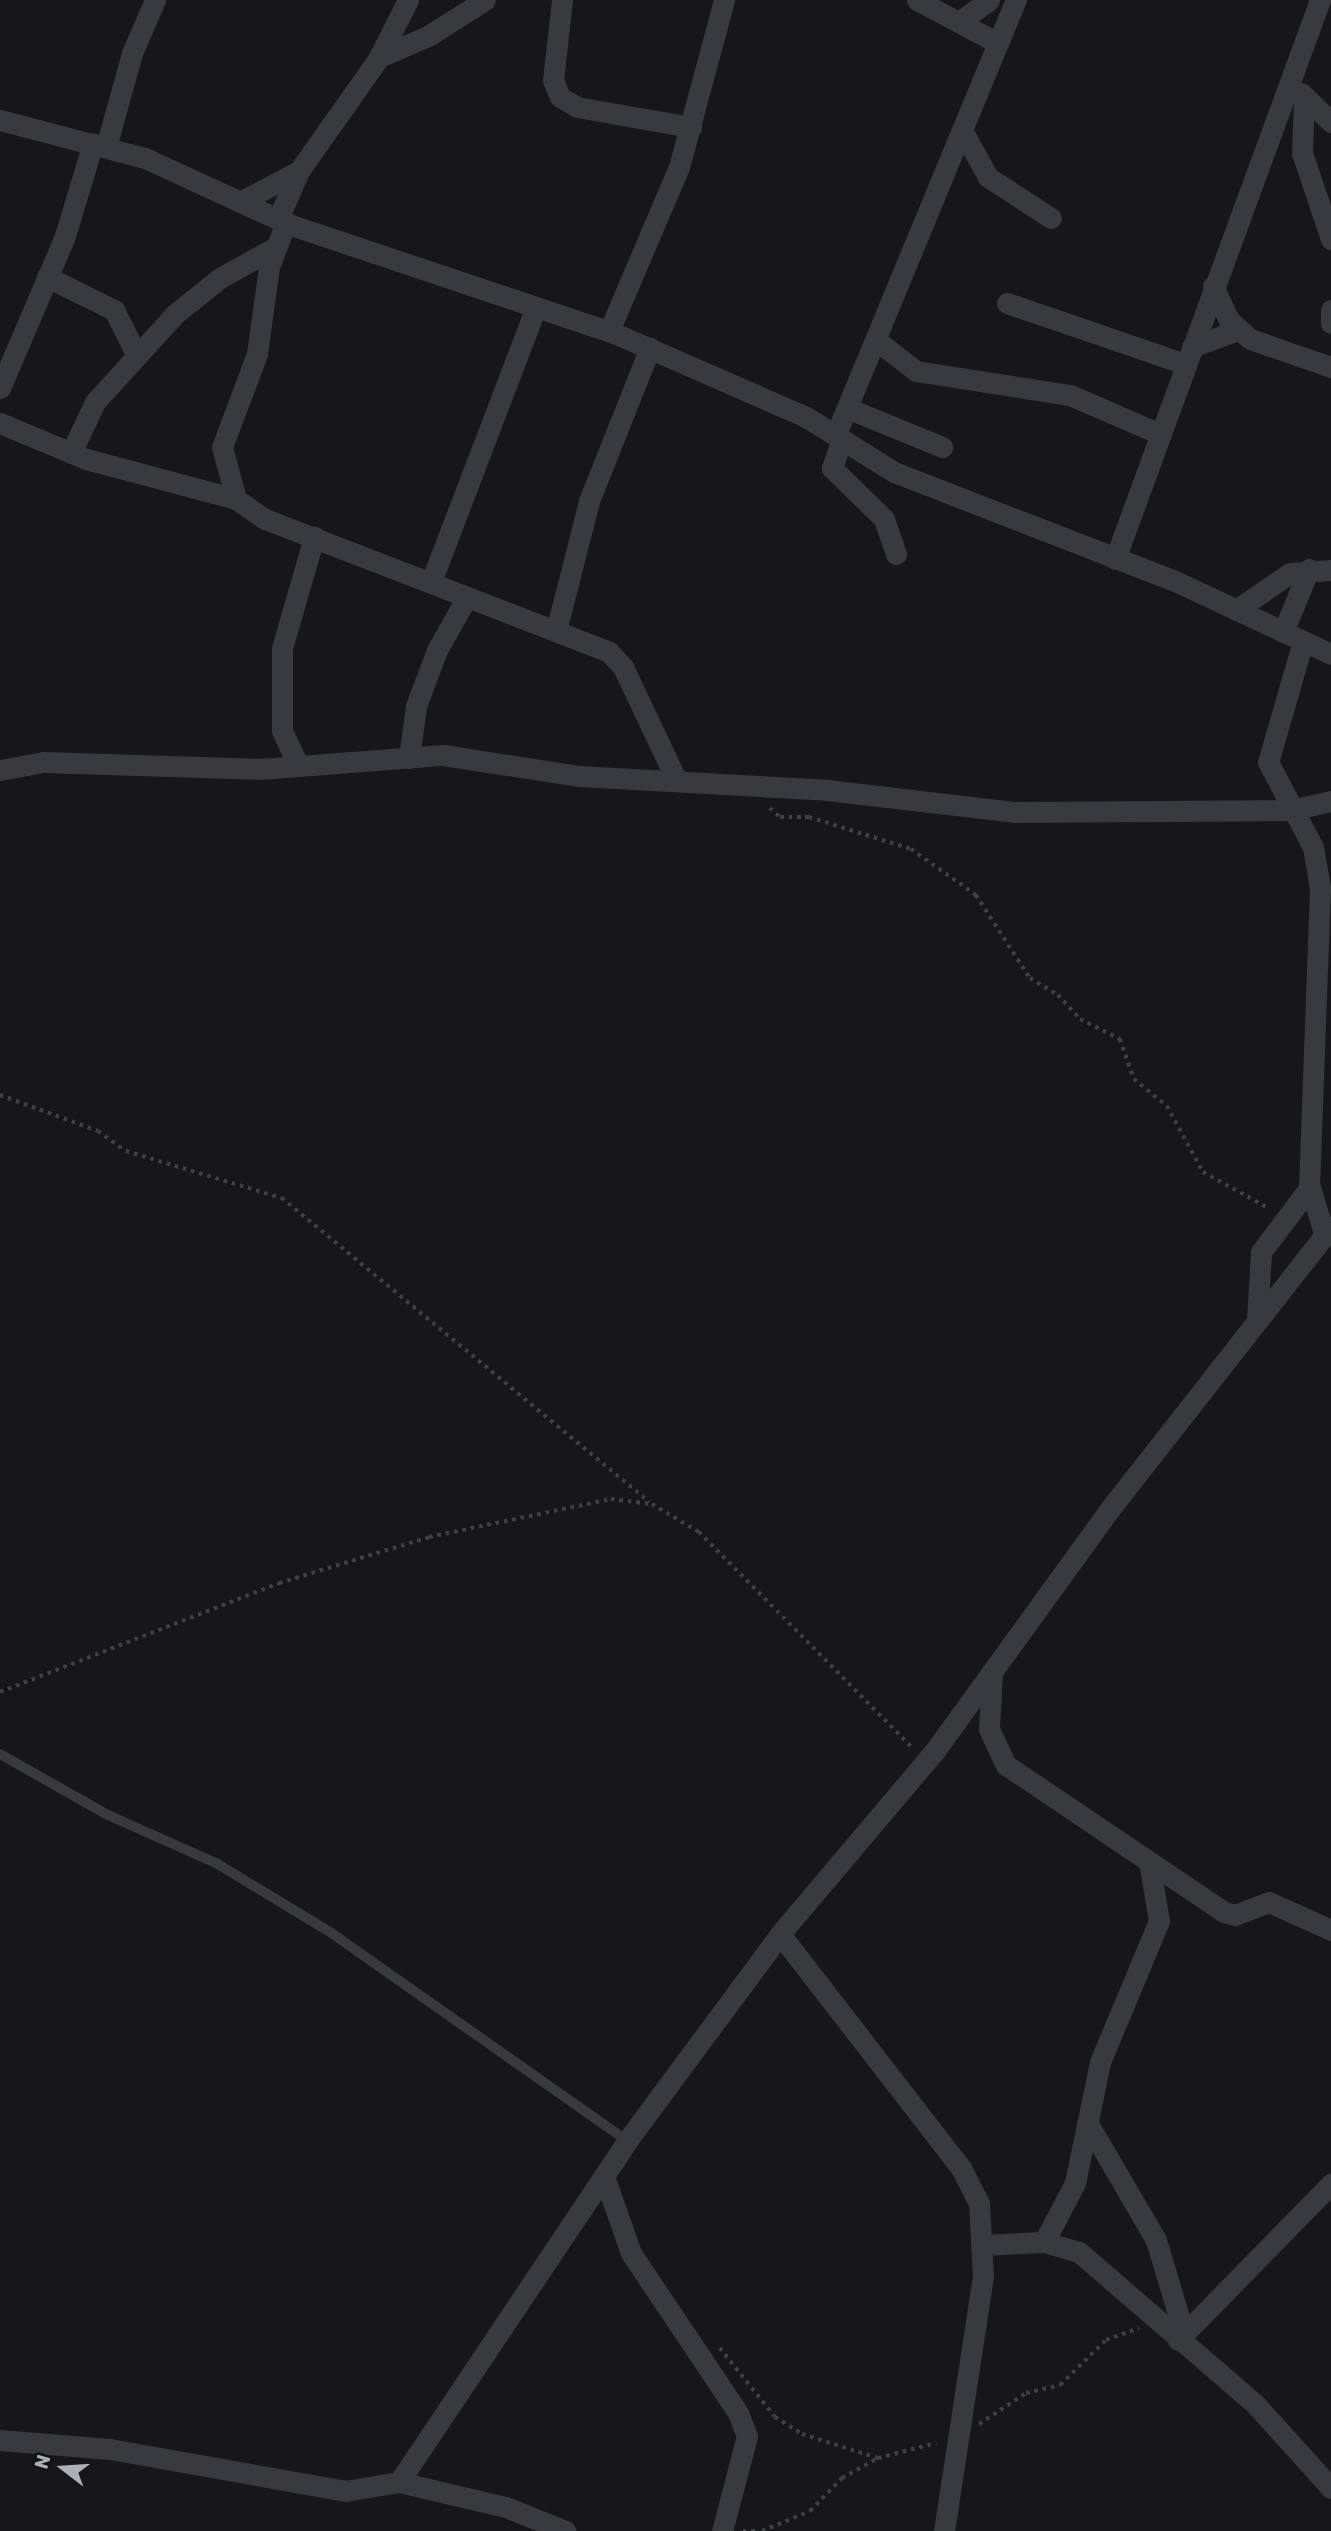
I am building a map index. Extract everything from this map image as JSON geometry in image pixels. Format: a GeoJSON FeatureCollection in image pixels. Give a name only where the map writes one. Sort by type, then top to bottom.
{"type":"FeatureCollection","features":[{"type":"Feature","properties":{"kind":"street"},"geometry":{"type":"LineString","coordinates":[[0,388],[47,277],[132,53],[155,0]]}},
{"type":"Feature","properties":{"kind":"street"},"geometry":{"type":"LineString","coordinates":[[236,499],[222,447],[257,354],[276,247],[299,171],[379,57],[408,0]]}},
{"type":"Feature","properties":{"kind":"street"},"geometry":{"type":"LineString","coordinates":[[379,57],[428,36],[485,0]]}},
{"type":"Feature","properties":{"kind":"street"},"geometry":{"type":"LineString","coordinates":[[562,0],[552,80],[560,97],[577,107],[691,127]]}},
{"type":"Feature","properties":{"kind":"street"},"geometry":{"type":"LineString","coordinates":[[609,331],[691,127],[724,0]]}},
{"type":"Feature","properties":{"kind":"street"},"geometry":{"type":"LineString","coordinates":[[918,0],[998,43]]}},
{"type":"Feature","properties":{"kind":"street"},"geometry":{"type":"LineString","coordinates":[[959,22],[989,0]]}},
{"type":"Feature","properties":{"kind":"street"},"geometry":{"type":"LineString","coordinates":[[896,554],[884,519],[832,468],[847,408],[1016,0]]}},
{"type":"Feature","properties":{"kind":"street"},"geometry":{"type":"LineString","coordinates":[[1115,559],[1213,286],[1295,78],[1320,0]]}},
{"type":"Feature","properties":{"kind":"street"},"geometry":{"type":"LineString","coordinates":[[1295,78],[1304,100],[1302,152],[1331,239]]}},
{"type":"Feature","properties":{"kind":"street"},"geometry":{"type":"LineString","coordinates":[[1304,100],[1331,122]]}},
{"type":"Feature","properties":{"kind":"street"},"geometry":{"type":"LineString","coordinates":[[0,120],[99,145],[282,221],[609,331],[839,437],[894,472],[1115,559],[1331,654]]}},
{"type":"Feature","properties":{"kind":"street"},"geometry":{"type":"LineString","coordinates":[[962,130],[988,177],[1051,218]]}},
{"type":"Feature","properties":{"kind":"street"},"geometry":{"type":"LineString","coordinates":[[240,202],[299,171]]}},
{"type":"Feature","properties":{"kind":"street"},"geometry":{"type":"LineString","coordinates":[[71,453],[95,402],[136,354],[220,278],[276,247]]}},
{"type":"Feature","properties":{"kind":"street"},"geometry":{"type":"LineString","coordinates":[[47,277],[114,310],[136,354]]}},
{"type":"Feature","properties":{"kind":"street"},"geometry":{"type":"LineString","coordinates":[[1213,286],[1238,330],[1331,367]]}},
{"type":"Feature","properties":{"kind":"street"},"geometry":{"type":"LineString","coordinates":[[1007,303],[1188,355],[1238,330]]}},
{"type":"Feature","properties":{"kind":"street"},"geometry":{"type":"LineString","coordinates":[[431,582],[536,307]]}},
{"type":"Feature","properties":{"kind":"street"},"geometry":{"type":"LineString","coordinates":[[1331,310],[1331,323]]}},
{"type":"Feature","properties":{"kind":"street"},"geometry":{"type":"LineString","coordinates":[[876,340],[916,371],[973,375],[1070,395],[1158,433]]}},
{"type":"Feature","properties":{"kind":"street"},"geometry":{"type":"LineString","coordinates":[[556,627],[589,501],[650,348]]}},
{"type":"Feature","properties":{"kind":"street"},"geometry":{"type":"LineString","coordinates":[[847,408],[943,447]]}},
{"type":"Feature","properties":{"kind":"street"},"geometry":{"type":"LineString","coordinates":[[1,426],[71,453],[236,499],[265,519],[467,597],[588,639],[623,667],[677,781]]}},
{"type":"Feature","properties":{"kind":"street"},"geometry":{"type":"LineString","coordinates":[[298,765],[282,730],[282,648],[314,537]]}},
{"type":"Feature","properties":{"kind":"street"},"geometry":{"type":"LineString","coordinates":[[1236,610],[1290,573],[1309,569],[1331,570]]}},
{"type":"Feature","properties":{"kind":"street"},"geometry":{"type":"LineString","coordinates":[[1283,632],[1309,569]]}},
{"type":"Feature","properties":{"kind":"street"},"geometry":{"type":"LineString","coordinates":[[409,758],[416,706],[436,650],[467,597]]}},
{"type":"Feature","properties":{"kind":"street"},"geometry":{"type":"LineString","coordinates":[[399,2482],[628,2141],[780,1934],[925,1762],[1257,1320],[1328,1232],[1310,1187],[1320,888],[1313,847],[1291,810],[1268,762],[1303,641]]}},
{"type":"Feature","properties":{"kind":"street"},"geometry":{"type":"LineString","coordinates":[[0,770],[43,762],[212,769],[443,755],[579,776],[755,786],[1014,812],[1291,810],[1331,801]]}},
{"type":"Feature","properties":{"kind":"street"},"geometry":{"type":"LineString","coordinates":[[1257,1320],[1261,1252],[1288,1211],[1310,1187]]}},
{"type":"Feature","properties":{"kind":"street"},"geometry":{"type":"LineString","coordinates":[[992,1672],[989,1729],[1006,1765],[1150,1867],[1224,1912],[1235,1915],[1269,1902],[1331,1930]]}},
{"type":"Feature","properties":{"kind":"street"},"geometry":{"type":"LineString","coordinates":[[1044,2242],[1075,2183],[1090,2127],[1100,2062],[1158,1921],[1150,1867]]}},
{"type":"Feature","properties":{"kind":"street"},"geometry":{"type":"LineString","coordinates":[[780,1934],[961,2168],[979,2203],[982,2245],[959,2436],[944,2531]]}},
{"type":"Feature","properties":{"kind":"street"},"geometry":{"type":"LineString","coordinates":[[1090,2127],[1156,2239],[1175,2333]]}},
{"type":"Feature","properties":{"kind":"street"},"geometry":{"type":"LineString","coordinates":[[604,2176],[631,2253],[684,2330],[747,2436],[722,2531]]}},
{"type":"Feature","properties":{"kind":"street"},"geometry":{"type":"LineString","coordinates":[[1175,2333],[1331,2184]]}},
{"type":"Feature","properties":{"kind":"street"},"geometry":{"type":"LineString","coordinates":[[982,2245],[1044,2242],[1080,2252],[1256,2405],[1331,2488]]}},
{"type":"Feature","properties":{"kind":"street"},"geometry":{"type":"LineString","coordinates":[[0,2440],[110,2449],[345,2491],[399,2482],[506,2507],[565,2531]]}},
{"type":"Feature","properties":{"kind":"lane"},"geometry":{"type":"LineString","coordinates":[[0,1755],[108,1815],[216,1863],[330,1932],[628,2141]]}},
{"type":"Feature","properties":{"kind":"path"},"geometry":{"type":"LineString","coordinates":[[755,786],[780,817],[809,817],[911,849],[976,895],[1030,978],[1058,995],[1080,1019],[1119,1039],[1134,1079],[1167,1106],[1203,1171],[1246,1199],[1288,1211]]}},
{"type":"Feature","properties":{"kind":"path"},"geometry":{"type":"LineString","coordinates":[[0,1095],[98,1131],[126,1151],[282,1198],[652,1504],[699,1532],[734,1564],[925,1762]]}},
{"type":"Feature","properties":{"kind":"path"},"geometry":{"type":"LineString","coordinates":[[0,1692],[229,1601],[429,1537],[579,1502],[652,1504]]}},
{"type":"Feature","properties":{"kind":"path"},"geometry":{"type":"LineString","coordinates":[[684,2330],[730,2355],[757,2397],[802,2434],[878,2458]]}},
{"type":"Feature","properties":{"kind":"path"},"geometry":{"type":"LineString","coordinates":[[762,2531],[810,2511],[842,2478],[878,2458],[959,2436],[1026,2393],[1060,2385],[1106,2340],[1175,2333]]}}]}
